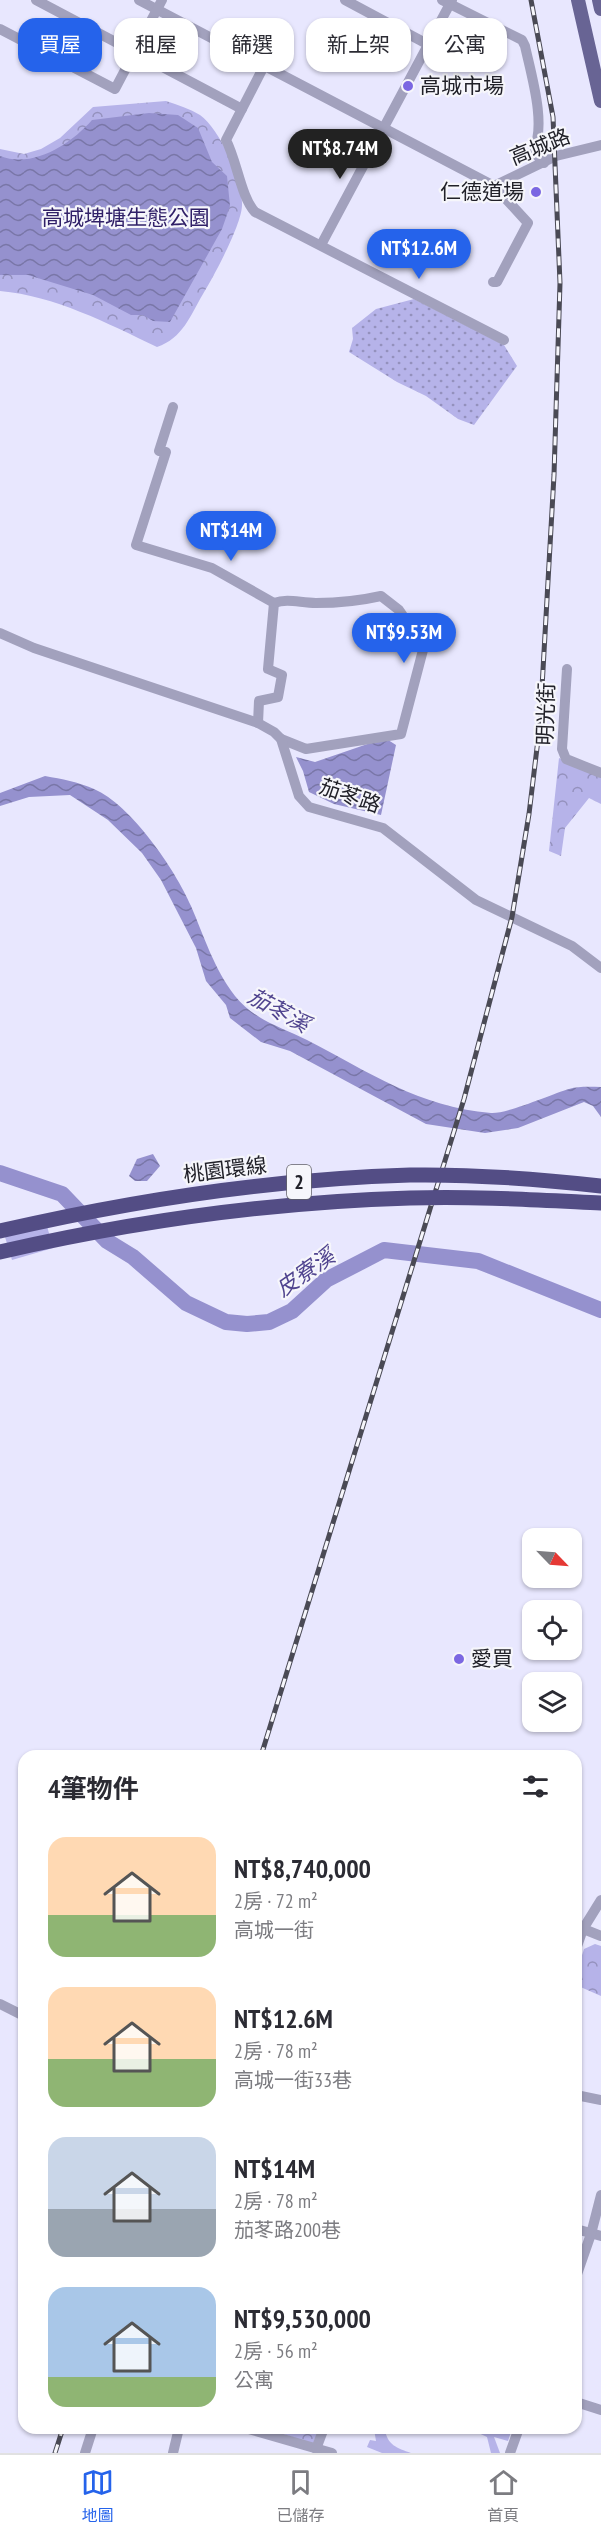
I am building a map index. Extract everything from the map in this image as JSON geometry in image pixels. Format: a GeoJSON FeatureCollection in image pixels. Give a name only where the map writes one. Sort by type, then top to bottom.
{"type":"FeatureCollection","features":[{"type":"Feature","properties":{"kind":"highway","name":"桃園環線"},"geometry":{"type":"LineString","coordinates":[[0,1231],[123,1206],[297,1182],[411,1175],[497,1177],[601,1186]]}},
{"type":"Feature","properties":{"kind":"highway","name":"桃園環線"},"geometry":{"type":"LineString","coordinates":[[0,1252],[128,1225],[203,1214],[303,1204],[411,1198],[601,1203]]}},
{"type":"Feature","properties":{"kind":"main road"},"geometry":{"type":"LineString","coordinates":[[599,0],[601,8]]}},
{"type":"Feature","properties":{"kind":"main road"},"geometry":{"type":"LineString","coordinates":[[579,7],[601,101]]}},
{"type":"Feature","properties":{"kind":"street"},"geometry":{"type":"LineString","coordinates":[[36,0],[114,40]]}},
{"type":"Feature","properties":{"kind":"street","name":"高城路"},"geometry":{"type":"LineString","coordinates":[[139,0],[160,5],[210,34]]}},
{"type":"Feature","properties":{"kind":"street"},"geometry":{"type":"LineString","coordinates":[[345,0],[423,42]]}},
{"type":"Feature","properties":{"kind":"street"},"geometry":{"type":"LineString","coordinates":[[441,18],[448,1],[522,40],[536,102],[538,141],[532,151],[544,163]]}},
{"type":"Feature","properties":{"kind":"street"},"geometry":{"type":"LineString","coordinates":[[579,7],[601,8]]}},
{"type":"Feature","properties":{"kind":"street"},"geometry":{"type":"LineString","coordinates":[[0,29],[115,89],[124,72]]}},
{"type":"Feature","properties":{"kind":"street"},"geometry":{"type":"LineString","coordinates":[[321,245],[423,56]]}},
{"type":"Feature","properties":{"kind":"street"},"geometry":{"type":"LineString","coordinates":[[174,72],[242,109]]}},
{"type":"Feature","properties":{"kind":"street"},"geometry":{"type":"LineString","coordinates":[[261,72],[226,140],[234,154],[249,205],[255,212],[504,340]]}},
{"type":"Feature","properties":{"kind":"street","name":"高城路"},"geometry":{"type":"LineString","coordinates":[[276,72],[494,186],[528,223],[504,273],[497,282],[493,282]]}},
{"type":"Feature","properties":{"kind":"street","name":"高城路"},"geometry":{"type":"LineString","coordinates":[[494,186],[556,156],[601,145]]}},
{"type":"Feature","properties":{"kind":"street"},"geometry":{"type":"LineString","coordinates":[[0,633],[34,648],[258,723],[281,739],[306,749],[401,734],[423,650],[399,610],[381,596],[348,603],[312,603],[285,599],[274,603],[212,568],[136,545],[166,452],[159,451],[173,407]]}},
{"type":"Feature","properties":{"kind":"street"},"geometry":{"type":"LineString","coordinates":[[258,723],[260,701],[278,697],[282,675],[268,669],[274,603]]}},
{"type":"Feature","properties":{"kind":"street","name":"明光街"},"geometry":{"type":"LineString","coordinates":[[567,669],[562,748],[564,756],[601,773]]}},
{"type":"Feature","properties":{"kind":"street","name":"茄苳路"},"geometry":{"type":"LineString","coordinates":[[281,739],[299,796],[309,807],[383,828],[476,900],[572,946],[601,968]]}},
{"type":"Feature","properties":{"kind":"street"},"geometry":{"type":"LineString","coordinates":[[582,1925],[601,1900]]}},
{"type":"Feature","properties":{"kind":"street"},"geometry":{"type":"LineString","coordinates":[[582,1929],[601,1936]]}},
{"type":"Feature","properties":{"kind":"street"},"geometry":{"type":"LineString","coordinates":[[0,2004],[18,2013]]}},
{"type":"Feature","properties":{"kind":"street"},"geometry":{"type":"LineString","coordinates":[[582,2096],[601,2100]]}},
{"type":"Feature","properties":{"kind":"street"},"geometry":{"type":"LineString","coordinates":[[582,2264],[596,2235],[601,2195]]}},
{"type":"Feature","properties":{"kind":"street"},"geometry":{"type":"LineString","coordinates":[[582,2404],[601,2410]]}},
{"type":"Feature","properties":{"kind":"street"},"geometry":{"type":"LineString","coordinates":[[85,2453],[91,2434]]}},
{"type":"Feature","properties":{"kind":"street"},"geometry":{"type":"LineString","coordinates":[[173,2453],[178,2434]]}},
{"type":"Feature","properties":{"kind":"street"},"geometry":{"type":"LineString","coordinates":[[265,2434],[332,2453]]}},
{"type":"Feature","properties":{"kind":"street"},"geometry":{"type":"LineString","coordinates":[[316,2449],[322,2434]]}},
{"type":"Feature","properties":{"kind":"street"},"geometry":{"type":"LineString","coordinates":[[510,2453],[517,2434]]}},
{"type":"Feature","properties":{"kind":"green space","name":"高城埤塘生態公園"},"geometry":{"type":"Polygon","coordinates":[[[166,101],[200,115],[208,122],[229,156],[239,183],[242,205],[241,214],[227,250],[180,332],[157,347],[100,320],[61,305],[41,298],[0,291],[0,149],[24,154],[41,149],[60,138],[93,107],[166,101]]]}},
{"type":"Feature","properties":{"kind":"green space"},"geometry":{"type":"Polygon","coordinates":[[[414,299],[504,345],[517,366],[474,425],[458,419],[426,396],[397,382],[349,352],[353,339],[352,328],[376,309],[414,299]]]}},
{"type":"Feature","properties":{"kind":"green space"},"geometry":{"type":"Polygon","coordinates":[[[559,758],[601,778],[601,804],[589,798],[565,828],[561,856],[549,851],[559,758]]]}},
{"type":"Feature","properties":{"kind":"green space"},"geometry":{"type":"Polygon","coordinates":[[[44,1215],[53,1248],[12,1260],[2,1227],[44,1215]]]}},
{"type":"Feature","properties":{"kind":"green space"},"geometry":{"type":"Polygon","coordinates":[[[595,1944],[601,1946],[601,1996],[582,1988],[584,1949],[595,1944]]]}},
{"type":"Feature","properties":{"kind":"green space"},"geometry":{"type":"Polygon","coordinates":[[[283,2434],[317,2434],[313,2444],[283,2434]]]}},
{"type":"Feature","properties":{"kind":"green space"},"geometry":{"type":"Polygon","coordinates":[[[375,2434],[386,2434],[390,2442],[411,2453],[382,2453],[367,2447],[370,2440],[376,2441],[375,2434]]]}},
{"type":"Feature","properties":{"kind":"green space"},"geometry":{"type":"Polygon","coordinates":[[[481,2434],[510,2434],[508,2441],[494,2437],[500,2453],[491,2453],[487,2437],[481,2434]]]}},
{"type":"Feature","properties":{"kind":"water","name":"高城埤塘生態公園"},"geometry":{"type":"Polygon","coordinates":[[[149,113],[178,115],[198,128],[212,162],[227,176],[230,206],[222,229],[170,322],[153,321],[143,315],[131,315],[93,295],[28,275],[0,275],[0,156],[13,159],[38,157],[73,138],[92,120],[149,113]]]}},
{"type":"Feature","properties":{"kind":"water"},"geometry":{"type":"Polygon","coordinates":[[[385,738],[396,745],[381,815],[334,804],[309,792],[296,757],[315,762],[385,738]]]}},
{"type":"Feature","properties":{"kind":"water"},"geometry":{"type":"Polygon","coordinates":[[[45,776],[94,789],[108,797],[137,823],[163,857],[184,891],[215,964],[228,986],[242,1004],[259,1017],[373,1076],[441,1104],[491,1113],[518,1107],[569,1089],[601,1087],[601,1117],[593,1106],[584,1102],[518,1128],[485,1133],[426,1124],[290,1051],[261,1042],[230,1018],[226,1005],[206,981],[196,948],[161,880],[142,853],[108,820],[70,795],[29,797],[0,806],[0,793],[45,776]]]}},
{"type":"Feature","properties":{"kind":"water"},"geometry":{"type":"Polygon","coordinates":[[[153,1154],[160,1166],[147,1181],[135,1181],[129,1176],[137,1159],[153,1154]]]}},
{"type":"Feature","properties":{"kind":"waterway","name":"皮寮溪"},"geometry":{"type":"LineString","coordinates":[[0,1173],[62,1194],[107,1241],[133,1257],[186,1303],[226,1322],[247,1324],[269,1322],[292,1311],[326,1280],[384,1250],[478,1261],[601,1310]]}},
{"type":"Feature","properties":{"kind":"railway"},"geometry":{"type":"LineString","coordinates":[[263,1750],[464,1099],[512,917],[529,814],[540,723],[554,475],[560,283],[553,117],[531,0]]}},
{"type":"Feature","properties":{"kind":"railway"},"geometry":{"type":"LineString","coordinates":[[55,2453],[61,2434]]}},
{"type":"Feature","properties":{"kind":"place","name":"高城市場"},"geometry":{"type":"Point","coordinates":[408,86]}},
{"type":"Feature","properties":{"kind":"place","name":"仁德道場"},"geometry":{"type":"Point","coordinates":[536,192]}},
{"type":"Feature","properties":{"kind":"place","name":"愛買"},"geometry":{"type":"Point","coordinates":[459,1659]}},
{"type":"Feature","properties":{"kind":"water label","name":"茄苳溪"},"geometry":{"type":"Point","coordinates":[279,1010]}}]}
